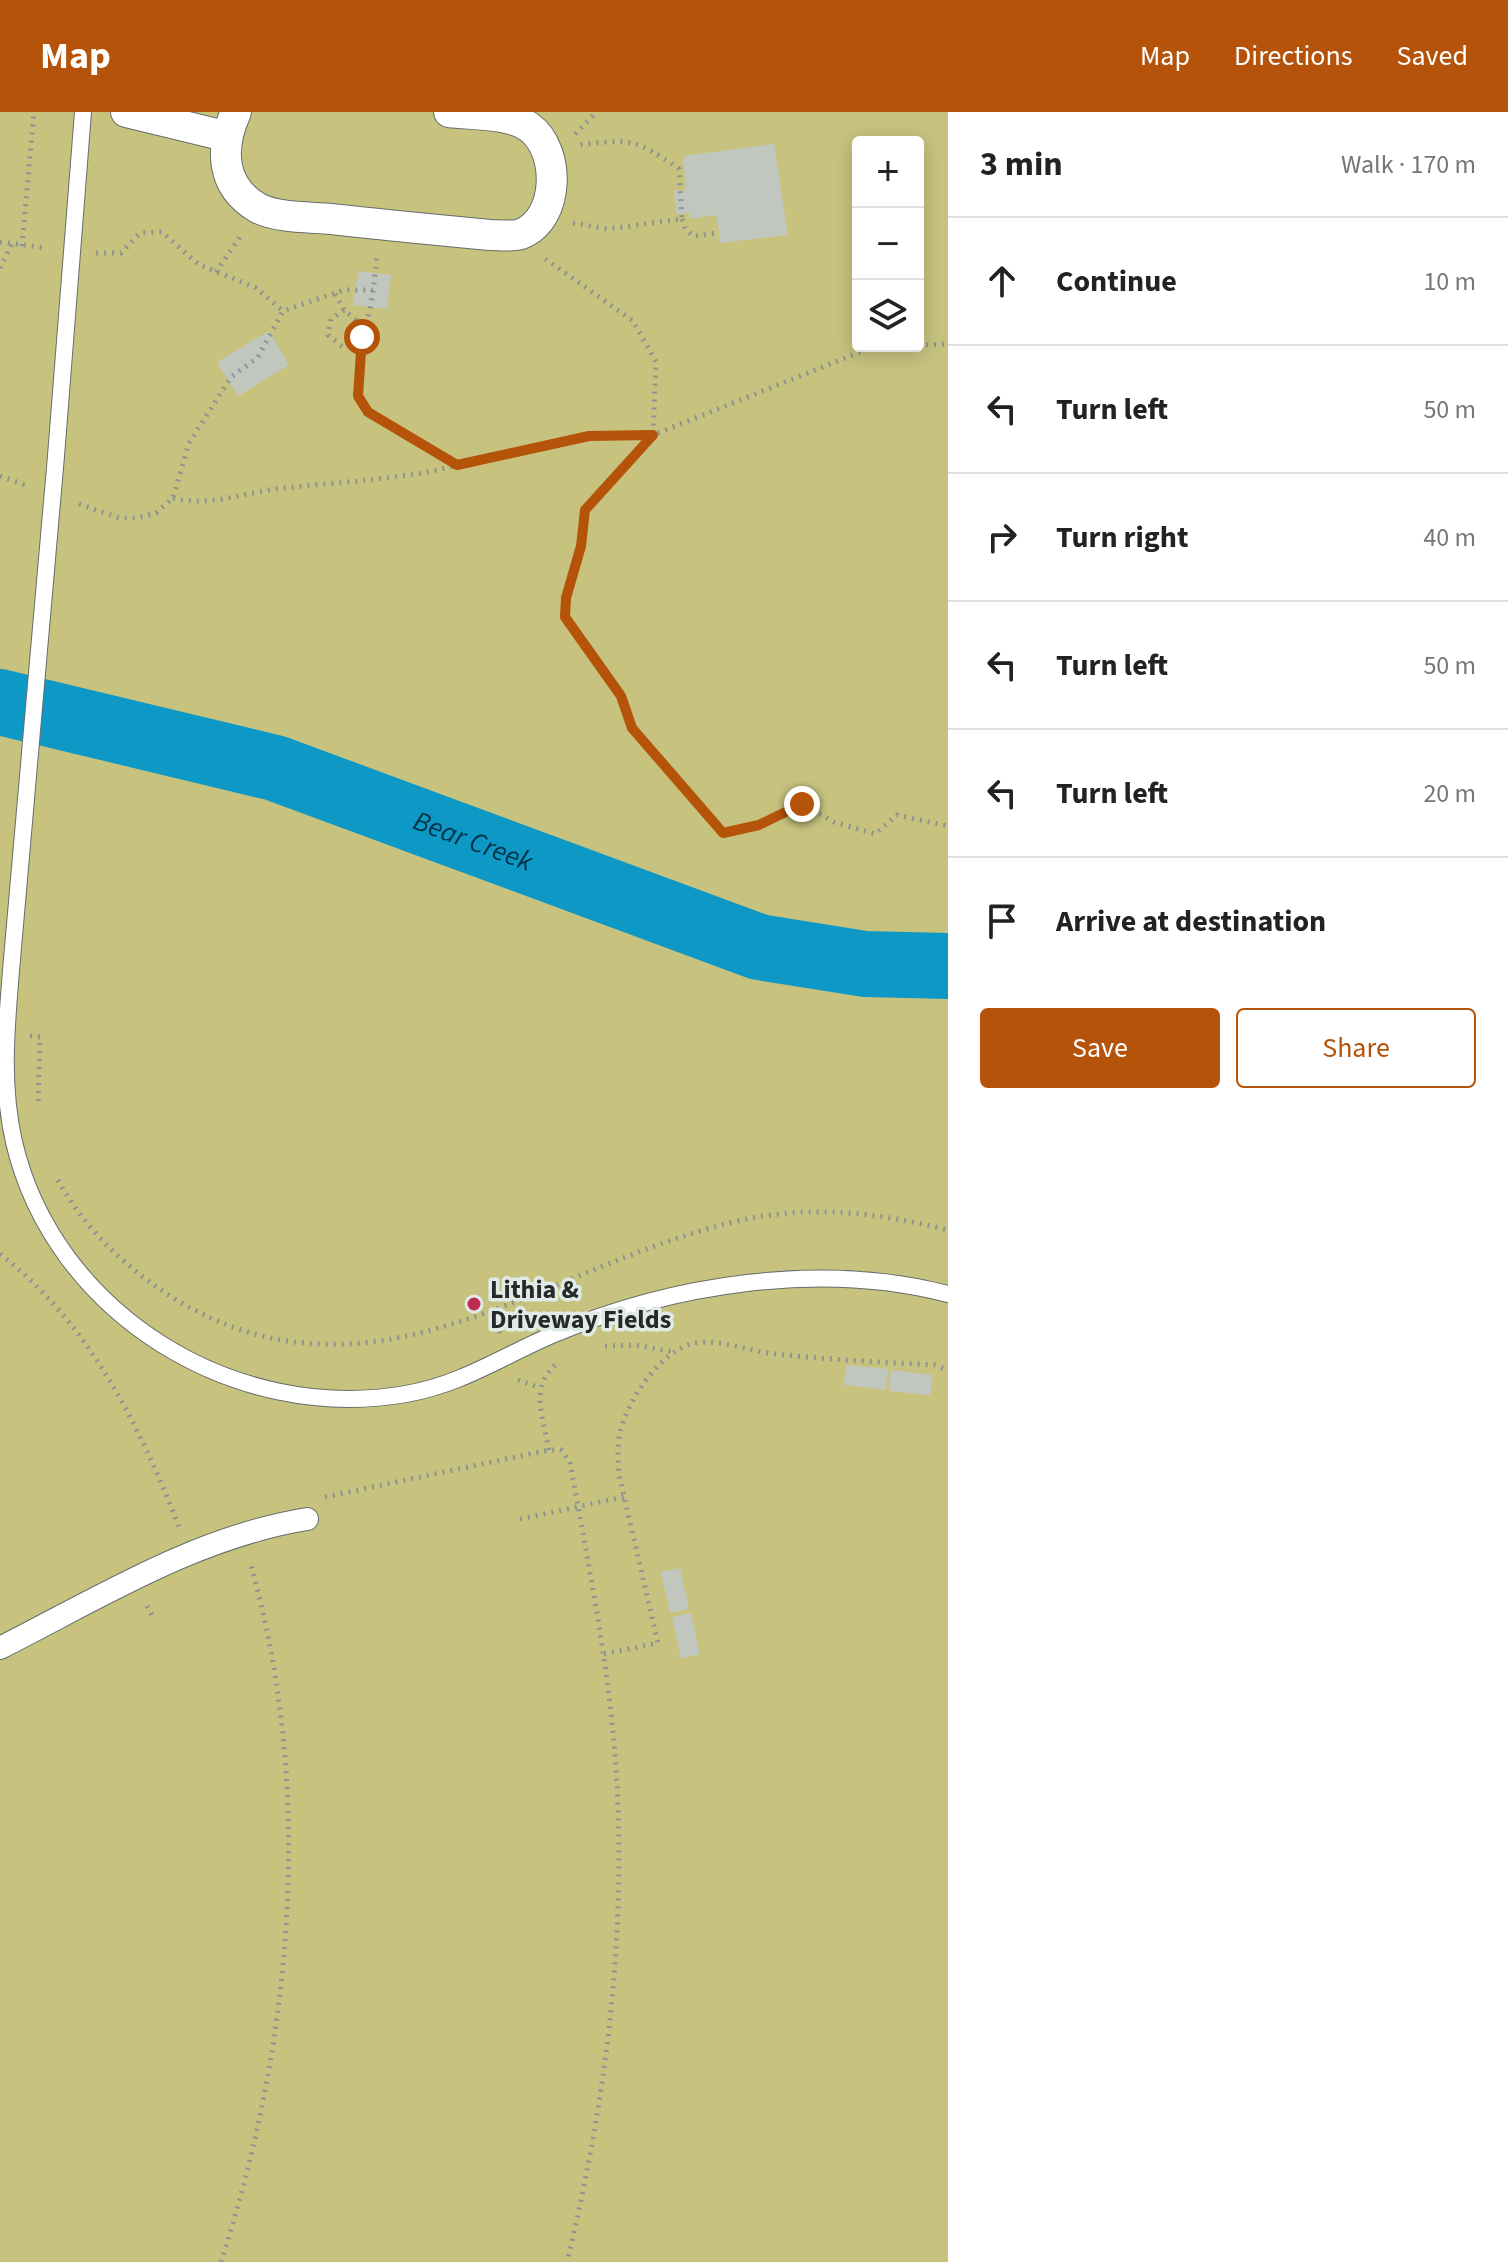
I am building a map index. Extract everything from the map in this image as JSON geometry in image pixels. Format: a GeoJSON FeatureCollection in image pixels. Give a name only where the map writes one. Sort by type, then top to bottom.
{"type":"FeatureCollection","features":[{"type":"Feature","properties":{"kind":"street"},"geometry":{"type":"LineString","coordinates":[[126,112],[230,124],[224,165],[236,188],[259,208],[490,235],[531,225],[548,200],[552,164],[544,140],[527,125],[515,121],[449,112]]}},
{"type":"Feature","properties":{"kind":"street"},"geometry":{"type":"LineString","coordinates":[[0,1648],[189,1553],[311,1509]]}},
{"type":"Feature","properties":{"kind":"lane"},"geometry":{"type":"LineString","coordinates":[[83,112],[12,959],[6,1092],[15,1145],[46,1222],[78,1270],[120,1314],[170,1352],[220,1376],[306,1398],[404,1394],[477,1374],[550,1336],[607,1314],[714,1288],[787,1280],[847,1281],[948,1294]]}},
{"type":"Feature","properties":{"kind":"path"},"geometry":{"type":"LineString","coordinates":[[22,246],[34,112]]}},
{"type":"Feature","properties":{"kind":"path"},"geometry":{"type":"LineString","coordinates":[[597,112],[575,133],[571,146],[628,140],[662,157],[679,169],[685,229],[693,236],[719,233]]}},
{"type":"Feature","properties":{"kind":"path"},"geometry":{"type":"LineString","coordinates":[[682,219],[607,229],[531,225],[548,261],[633,321],[656,362],[653,435],[585,510],[581,546],[566,598],[565,617],[621,696],[632,728],[723,833],[759,825],[802,804],[834,822],[875,834],[897,815],[948,826]]}},
{"type":"Feature","properties":{"kind":"path"},"geometry":{"type":"LineString","coordinates":[[382,224],[373,290],[359,342],[358,396],[368,412],[457,465]]}},
{"type":"Feature","properties":{"kind":"path"},"geometry":{"type":"LineString","coordinates":[[103,254],[121,253],[140,233],[154,230],[169,236],[187,256],[256,288],[283,311]]}},
{"type":"Feature","properties":{"kind":"path"},"geometry":{"type":"LineString","coordinates":[[216,272],[240,237]]}},
{"type":"Feature","properties":{"kind":"path"},"geometry":{"type":"LineString","coordinates":[[0,242],[39,247]]}},
{"type":"Feature","properties":{"kind":"path"},"geometry":{"type":"LineString","coordinates":[[0,268],[12,244]]}},
{"type":"Feature","properties":{"kind":"path"},"geometry":{"type":"LineString","coordinates":[[65,499],[119,518],[156,513],[173,498],[189,443],[231,377],[258,357],[283,311],[354,289],[373,290]]}},
{"type":"Feature","properties":{"kind":"path"},"geometry":{"type":"LineString","coordinates":[[335,294],[344,310],[364,327]]}},
{"type":"Feature","properties":{"kind":"path"},"geometry":{"type":"LineString","coordinates":[[344,310],[331,319],[328,335],[343,347],[359,342]]}},
{"type":"Feature","properties":{"kind":"path"},"geometry":{"type":"LineString","coordinates":[[924,345],[948,344]]}},
{"type":"Feature","properties":{"kind":"path"},"geometry":{"type":"LineString","coordinates":[[173,498],[189,502],[230,498],[457,465],[589,436],[653,435],[860,352]]}},
{"type":"Feature","properties":{"kind":"path"},"geometry":{"type":"LineString","coordinates":[[0,476],[38,489]]}},
{"type":"Feature","properties":{"kind":"path"},"geometry":{"type":"LineString","coordinates":[[38,1109],[40,1037]]}},
{"type":"Feature","properties":{"kind":"path"},"geometry":{"type":"LineString","coordinates":[[56,1176],[80,1218],[147,1281],[225,1324],[321,1347],[362,1346],[410,1338],[624,1257],[734,1222],[831,1209],[948,1230]]}},
{"type":"Feature","properties":{"kind":"path"},"geometry":{"type":"LineString","coordinates":[[0,1254],[86,1344],[124,1400],[189,1553]]}},
{"type":"Feature","properties":{"kind":"path"},"geometry":{"type":"LineString","coordinates":[[596,1348],[635,1345],[675,1352],[704,1343],[777,1355],[935,1365],[948,1370]]}},
{"type":"Feature","properties":{"kind":"path"},"geometry":{"type":"LineString","coordinates":[[604,1654],[658,1643],[619,1475],[620,1433],[646,1382],[675,1352]]}},
{"type":"Feature","properties":{"kind":"path"},"geometry":{"type":"LineString","coordinates":[[549,1450],[538,1395],[545,1377],[559,1361]]}},
{"type":"Feature","properties":{"kind":"path"},"geometry":{"type":"LineString","coordinates":[[311,1509],[549,1450],[566,1454],[604,1654],[616,1770],[618,1899],[614,1976],[596,2126],[567,2262]]}},
{"type":"Feature","properties":{"kind":"path"},"geometry":{"type":"LineString","coordinates":[[520,1519],[624,1497]]}},
{"type":"Feature","properties":{"kind":"path"},"geometry":{"type":"LineString","coordinates":[[221,2262],[241,2200],[270,2071],[287,1944],[286,1792],[280,1724],[259,1598],[242,1533]]}},
{"type":"Feature","properties":{"kind":"shaded area","name":"Lithia & Driveway Fields"},"geometry":{"type":"Polygon","coordinates":[[[0,112],[948,112],[948,2262],[0,2262],[0,112]]]}},
{"type":"Feature","properties":{"kind":"building"},"geometry":{"type":"Polygon","coordinates":[[[774,144],[788,235],[720,243],[717,215],[690,219],[689,213],[676,214],[674,191],[686,190],[683,156],[774,144]]]}},
{"type":"Feature","properties":{"kind":"building"},"geometry":{"type":"Polygon","coordinates":[[[358,271],[391,275],[387,309],[353,305],[358,271]]]}},
{"type":"Feature","properties":{"kind":"building"},"geometry":{"type":"Polygon","coordinates":[[[269,331],[289,365],[238,396],[217,362],[269,331]]]}},
{"type":"Feature","properties":{"kind":"building"},"geometry":{"type":"Polygon","coordinates":[[[846,1365],[888,1369],[886,1390],[844,1385],[846,1365]]]}},
{"type":"Feature","properties":{"kind":"building"},"geometry":{"type":"Polygon","coordinates":[[[891,1370],[933,1375],[930,1395],[889,1391],[891,1370]]]}},
{"type":"Feature","properties":{"kind":"building"},"geometry":{"type":"Polygon","coordinates":[[[680,1568],[689,1609],[670,1613],[661,1572],[680,1568]]]}},
{"type":"Feature","properties":{"kind":"building"},"geometry":{"type":"Polygon","coordinates":[[[691,1613],[700,1654],[681,1659],[672,1617],[691,1613]]]}},
{"type":"Feature","properties":{"kind":"waterway","name":"Bear Creek"},"geometry":{"type":"LineString","coordinates":[[0,702],[275,768],[759,947],[865,964],[948,966]]}},
{"type":"Feature","properties":{"kind":"place","name":"Lithia & Driveway Fields"},"geometry":{"type":"Point","coordinates":[474,1304]}},
{"type":"Feature","properties":{"kind":"route"},"geometry":{"type":"LineString","coordinates":[[362,337],[359,342],[358,396],[368,412],[408,433],[457,465],[589,436],[653,435],[585,510],[581,546],[566,598],[565,617],[621,696],[632,728],[723,833],[759,825],[802,804]]}}]}
